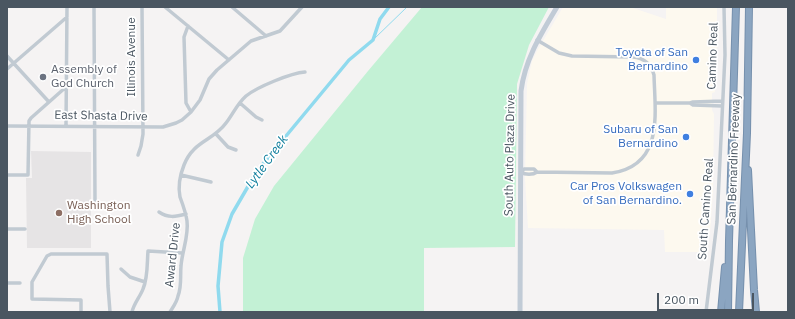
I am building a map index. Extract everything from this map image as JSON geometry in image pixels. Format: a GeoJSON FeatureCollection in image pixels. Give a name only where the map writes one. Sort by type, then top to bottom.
{"type":"FeatureCollection","features":[{"type":"Feature","properties":{"kind":"highway","name":"San Bernardino Freeway"},"geometry":{"type":"LineString","coordinates":[[728,312],[736,7]]}},
{"type":"Feature","properties":{"kind":"highway","name":"San Bernardino Freeway"},"geometry":{"type":"LineString","coordinates":[[739,312],[749,7]]}},
{"type":"Feature","properties":{"kind":"highway"},"geometry":{"type":"LineString","coordinates":[[746,133],[756,312]]}},
{"type":"Feature","properties":{"kind":"highway"},"geometry":{"type":"LineString","coordinates":[[721,312],[729,241]]}},
{"type":"Feature","properties":{"kind":"street"},"geometry":{"type":"LineString","coordinates":[[66,126],[67,7]]}},
{"type":"Feature","properties":{"kind":"street"},"geometry":{"type":"LineString","coordinates":[[94,7],[94,201]]}},
{"type":"Feature","properties":{"kind":"street","name":"Illinois Avenue"},"geometry":{"type":"LineString","coordinates":[[138,155],[142,142],[143,126],[142,7]]}},
{"type":"Feature","properties":{"kind":"street"},"geometry":{"type":"LineString","coordinates":[[165,7],[229,60]]}},
{"type":"Feature","properties":{"kind":"street"},"geometry":{"type":"LineString","coordinates":[[232,7],[266,36]]}},
{"type":"Feature","properties":{"kind":"street"},"geometry":{"type":"LineString","coordinates":[[188,26],[184,37],[186,103],[191,112],[200,100],[211,76],[251,41],[280,31],[300,7]]}},
{"type":"Feature","properties":{"kind":"street","name":"South Auto Plaza Drive"},"geometry":{"type":"LineString","coordinates":[[520,312],[521,90],[524,71],[537,40],[557,7]]}},
{"type":"Feature","properties":{"kind":"street","name":"Camino Real"},"geometry":{"type":"LineString","coordinates":[[722,106],[725,55],[724,7]]}},
{"type":"Feature","properties":{"kind":"street"},"geometry":{"type":"LineString","coordinates":[[7,69],[68,16]]}},
{"type":"Feature","properties":{"kind":"street"},"geometry":{"type":"LineString","coordinates":[[520,172],[524,169],[534,169],[537,172],[621,171],[632,166],[645,156],[653,141],[655,103],[654,75],[652,67],[643,59],[633,57],[572,56],[559,53],[537,40]]}},
{"type":"Feature","properties":{"kind":"street"},"geometry":{"type":"LineString","coordinates":[[7,56],[48,102]]}},
{"type":"Feature","properties":{"kind":"street","name":"Award Drive"},"geometry":{"type":"LineString","coordinates":[[170,312],[179,293],[182,253],[187,228],[186,214],[179,190],[185,161],[192,150],[200,143],[216,134],[224,126],[247,95],[266,85],[297,73],[305,72]]}},
{"type":"Feature","properties":{"kind":"street"},"geometry":{"type":"LineString","coordinates":[[7,175],[28,175],[29,126],[31,118],[66,87]]}},
{"type":"Feature","properties":{"kind":"street"},"geometry":{"type":"LineString","coordinates":[[655,103],[722,101]]}},
{"type":"Feature","properties":{"kind":"street"},"geometry":{"type":"LineString","coordinates":[[240,103],[256,117],[262,120]]}},
{"type":"Feature","properties":{"kind":"street"},"geometry":{"type":"LineString","coordinates":[[690,103],[693,105],[722,106]]}},
{"type":"Feature","properties":{"kind":"street","name":"South Camino Real"},"geometry":{"type":"LineString","coordinates":[[706,312],[717,222],[722,106]]}},
{"type":"Feature","properties":{"kind":"street","name":"East Shasta Drive"},"geometry":{"type":"LineString","coordinates":[[7,126],[163,127],[182,120],[191,112]]}},
{"type":"Feature","properties":{"kind":"street"},"geometry":{"type":"LineString","coordinates":[[216,134],[228,147],[236,150]]}},
{"type":"Feature","properties":{"kind":"street"},"geometry":{"type":"LineString","coordinates":[[181,175],[211,182]]}},
{"type":"Feature","properties":{"kind":"street"},"geometry":{"type":"LineString","coordinates":[[159,212],[170,217],[186,214]]}},
{"type":"Feature","properties":{"kind":"street"},"geometry":{"type":"LineString","coordinates":[[7,229],[25,229]]}},
{"type":"Feature","properties":{"kind":"street"},"geometry":{"type":"LineString","coordinates":[[132,312],[145,282],[148,251],[182,253]]}},
{"type":"Feature","properties":{"kind":"street"},"geometry":{"type":"LineString","coordinates":[[81,312],[81,300],[32,299],[32,282],[47,256],[51,254],[107,254],[110,312]]}},
{"type":"Feature","properties":{"kind":"street"},"geometry":{"type":"LineString","coordinates":[[121,269],[133,278],[145,282]]}},
{"type":"Feature","properties":{"kind":"street"},"geometry":{"type":"LineString","coordinates":[[7,283],[20,283]]}},
{"type":"Feature","properties":{"kind":"shaded area"},"geometry":{"type":"Polygon","coordinates":[[[563,7],[630,7],[666,19],[666,7],[717,7],[717,71],[715,92],[712,93],[712,110],[714,114],[713,191],[710,231],[706,252],[665,252],[664,230],[528,228],[525,178],[527,84],[532,61],[563,7]]]}},
{"type":"Feature","properties":{"kind":"shaded area","name":"Washington High School"},"geometry":{"type":"Polygon","coordinates":[[[31,151],[91,152],[91,248],[27,248],[26,178],[32,178],[31,151]]]}},
{"type":"Feature","properties":{"kind":"green space"},"geometry":{"type":"Polygon","coordinates":[[[422,7],[549,7],[529,45],[517,84],[515,247],[424,248],[424,312],[243,312],[243,258],[255,219],[274,186],[422,7]]]}},
{"type":"Feature","properties":{"kind":"waterway","name":"Lytle Creek"},"geometry":{"type":"LineString","coordinates":[[220,312],[218,286],[222,242],[232,214],[257,171],[349,60],[373,40],[380,19],[389,7]]}},
{"type":"Feature","properties":{"kind":"waterway","name":"Lytle Creek"},"geometry":{"type":"LineString","coordinates":[[373,40],[407,7]]}},
{"type":"Feature","properties":{"kind":"place","name":"Toyota of San Bernardino"},"geometry":{"type":"Point","coordinates":[696,60]}},
{"type":"Feature","properties":{"kind":"place","name":"Assembly of God Church"},"geometry":{"type":"Point","coordinates":[43,77]}},
{"type":"Feature","properties":{"kind":"place","name":"Subaru of San Bernardino"},"geometry":{"type":"Point","coordinates":[686,137]}},
{"type":"Feature","properties":{"kind":"place","name":"Car Pros Volkswagen of San Bernardino."},"geometry":{"type":"Point","coordinates":[690,194]}},
{"type":"Feature","properties":{"kind":"place","name":"Washington High School"},"geometry":{"type":"Point","coordinates":[59,213]}}]}
